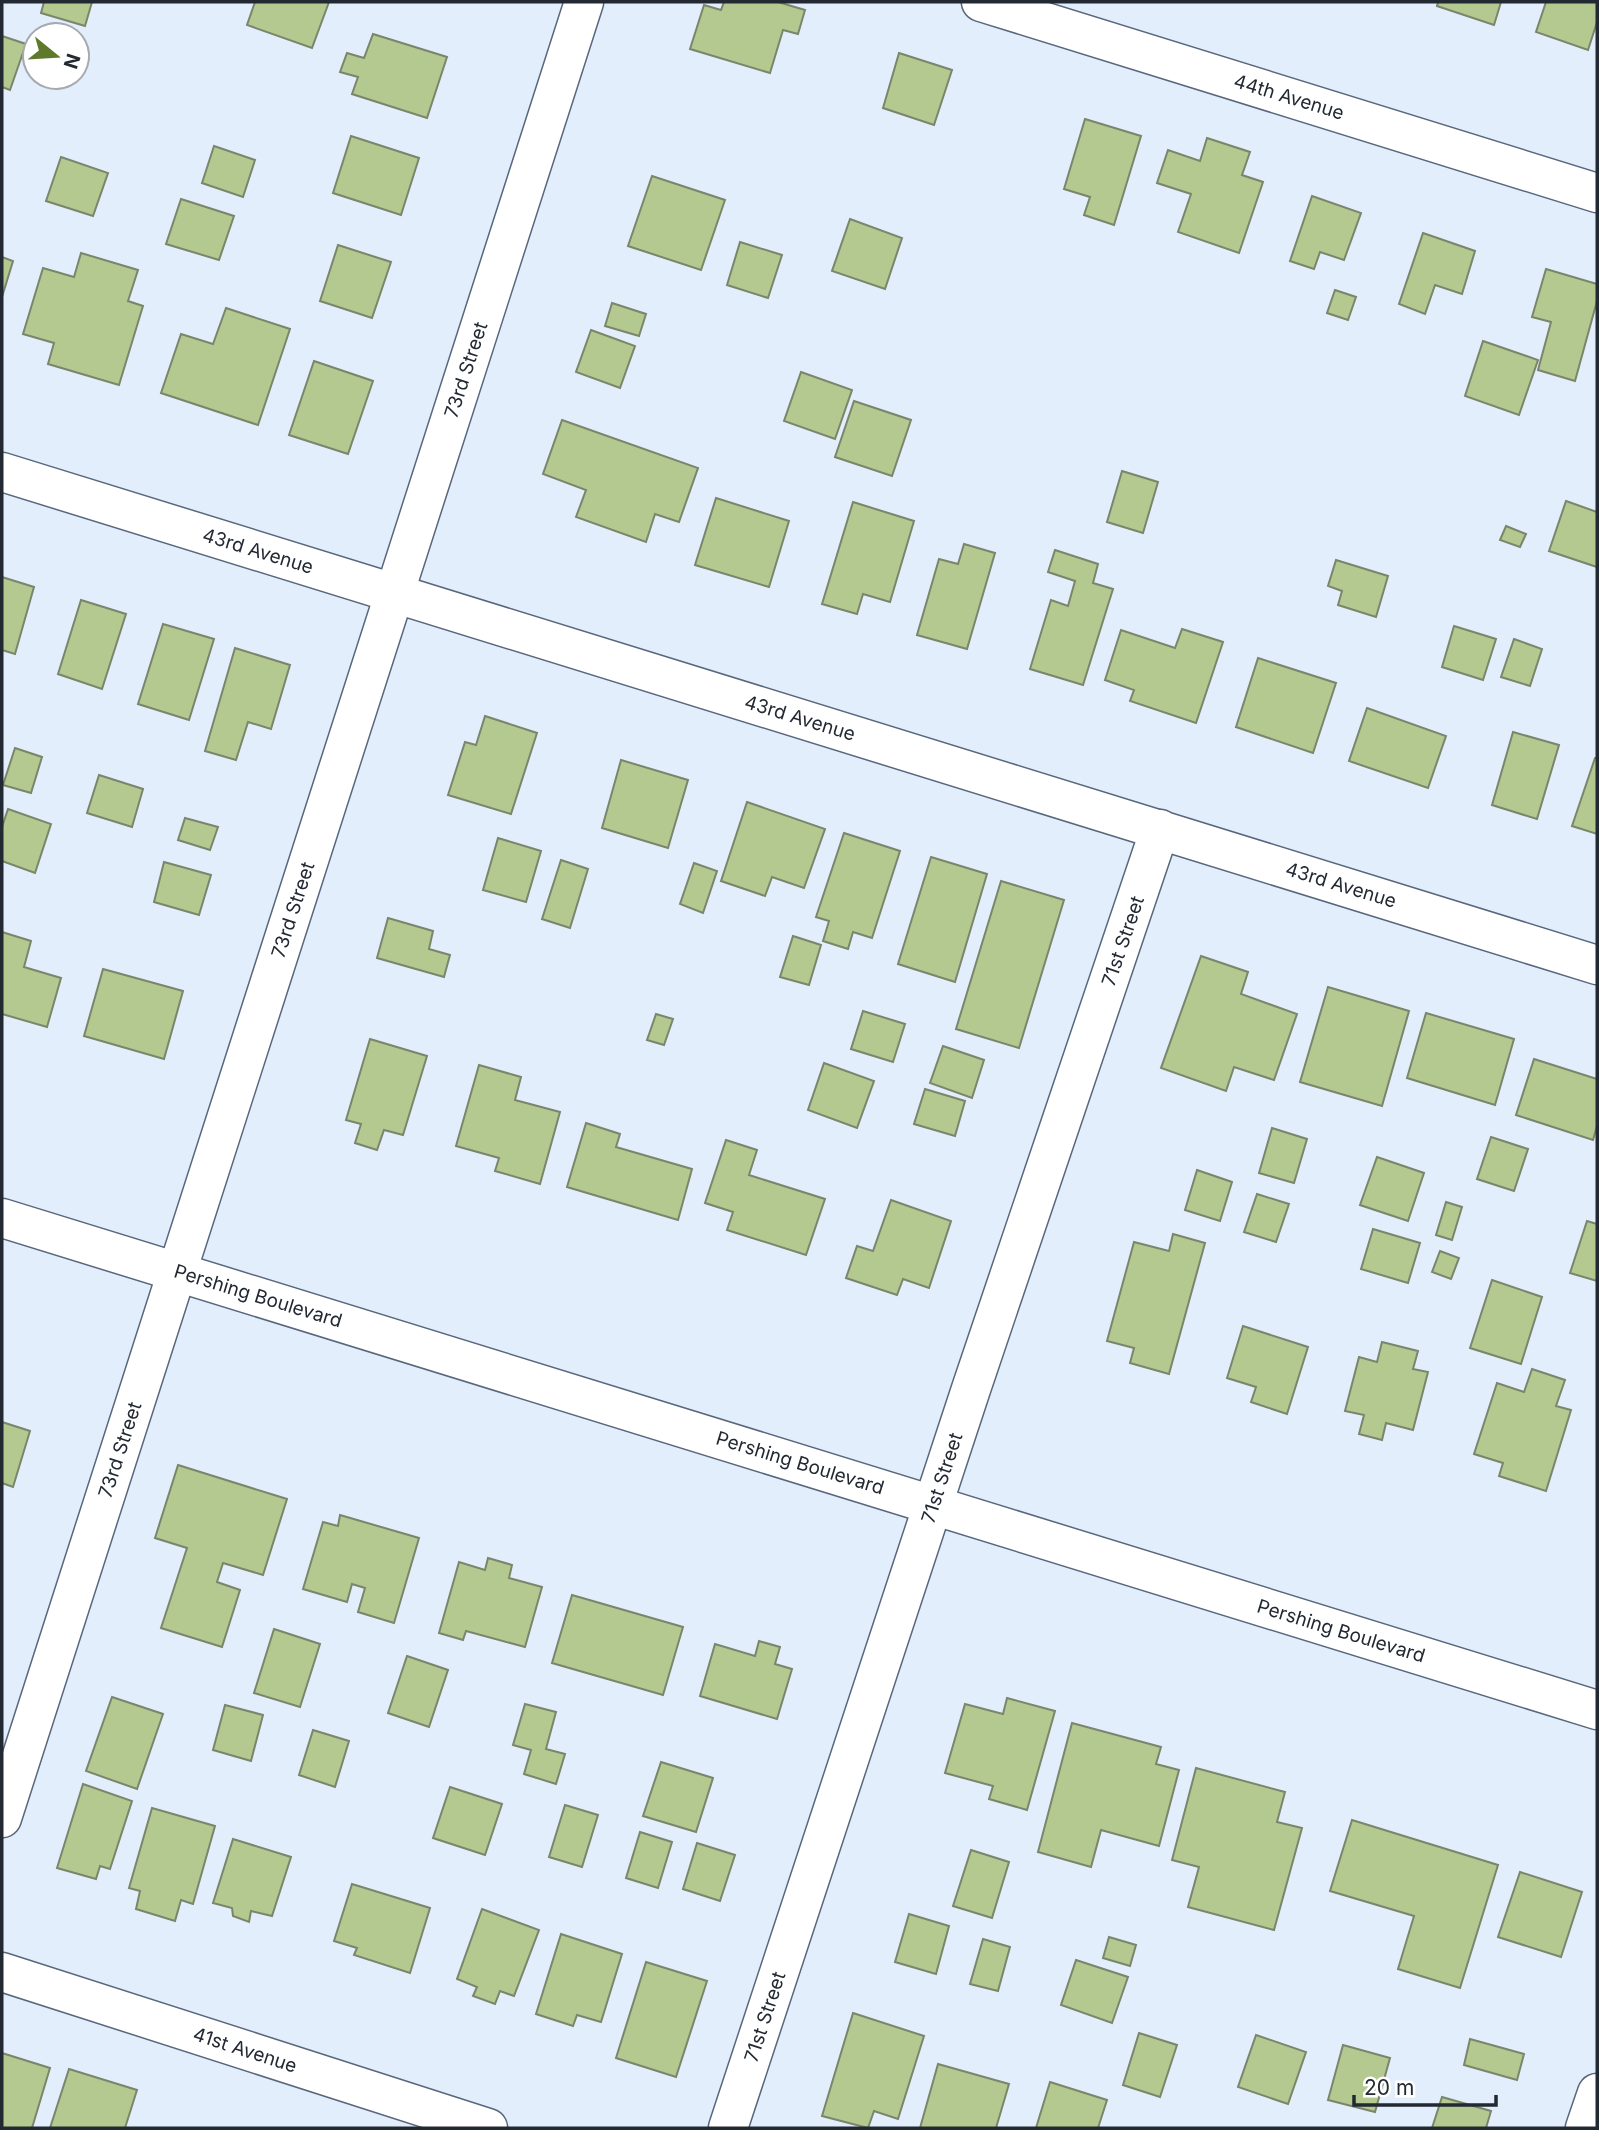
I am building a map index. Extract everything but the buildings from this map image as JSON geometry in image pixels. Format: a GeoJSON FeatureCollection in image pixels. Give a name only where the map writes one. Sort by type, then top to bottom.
{"type":"FeatureCollection","features":[{"type":"Feature","properties":{"kind":"street","name":"73rd Street"},"geometry":{"type":"LineString","coordinates":[[2,1818],[584,2]]}},
{"type":"Feature","properties":{"kind":"street","name":"44th Avenue"},"geometry":{"type":"LineString","coordinates":[[981,2],[1597,193]]}},
{"type":"Feature","properties":{"kind":"street","name":"43rd Avenue"},"geometry":{"type":"LineString","coordinates":[[2,472],[1597,965]]}},
{"type":"Feature","properties":{"kind":"street","name":"71st Street"},"geometry":{"type":"LineString","coordinates":[[729,2128],[933,1504],[1160,829]]}},
{"type":"Feature","properties":{"kind":"street","name":"Pershing Boulevard"},"geometry":{"type":"LineString","coordinates":[[2,1218],[1597,1710]]}},
{"type":"Feature","properties":{"kind":"street","name":"41st Avenue"},"geometry":{"type":"LineString","coordinates":[[2,1972],[488,2128]]}},
{"type":"Feature","properties":{"kind":"street"},"geometry":{"type":"LineString","coordinates":[[1586,2128],[1597,2093]]}}]}
